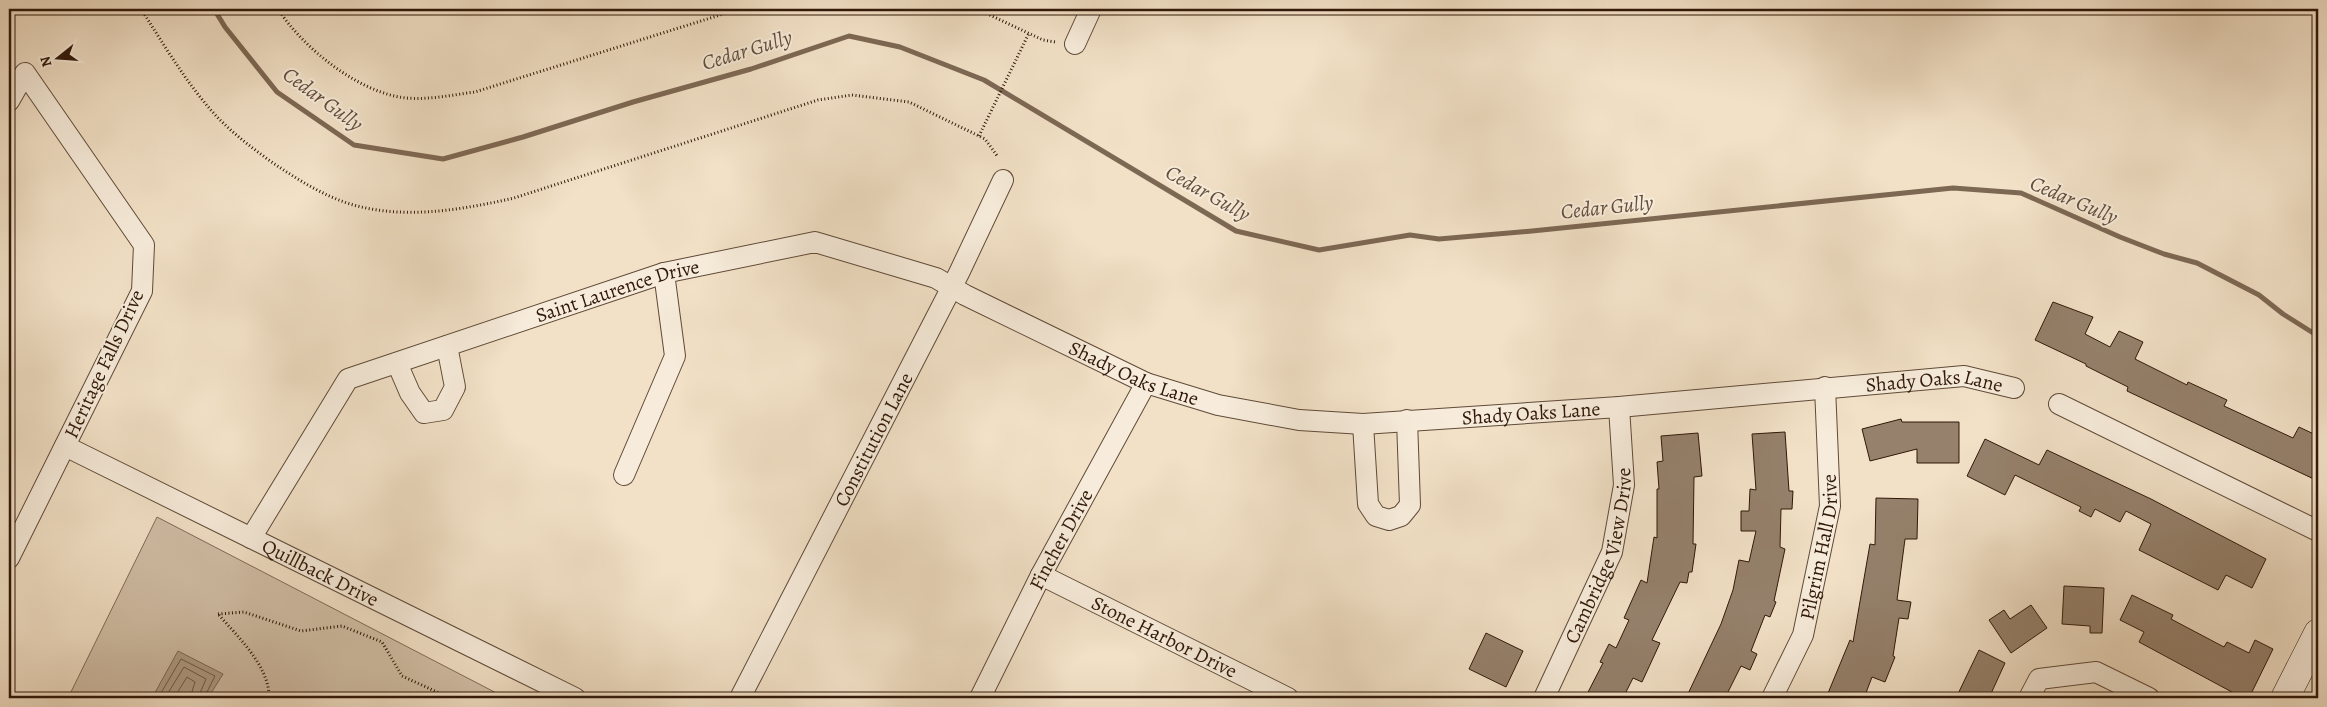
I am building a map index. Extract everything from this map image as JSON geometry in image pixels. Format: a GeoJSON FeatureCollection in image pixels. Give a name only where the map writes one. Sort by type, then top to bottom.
{"type":"FeatureCollection","features":[{"type":"Feature","properties":{"kind":"main road"},"geometry":{"type":"LineString","coordinates":[[2285,698],[2318,633]]}},
{"type":"Feature","properties":{"kind":"street"},"geometry":{"type":"LineString","coordinates":[[1075,44],[1092,9]]}},
{"type":"Feature","properties":{"kind":"street","name":"Heritage Falls Drive"},"geometry":{"type":"LineString","coordinates":[[9,101],[25,73],[144,245],[142,291],[9,558]]}},
{"type":"Feature","properties":{"kind":"street","name":"Constitution Lane"},"geometry":{"type":"LineString","coordinates":[[740,698],[952,286],[1004,180]]}},
{"type":"Feature","properties":{"kind":"street","name":"Saint Laurence Drive"},"geometry":{"type":"LineString","coordinates":[[251,538],[348,379],[664,273],[815,242],[936,278],[1060,341]]}},
{"type":"Feature","properties":{"kind":"street"},"geometry":{"type":"LineString","coordinates":[[624,476],[675,356],[664,273]]}},
{"type":"Feature","properties":{"kind":"street","name":"Shady Oaks Lane"},"geometry":{"type":"LineString","coordinates":[[1060,341],[1146,383],[1227,407],[1299,420],[1363,424],[1619,407],[1824,387],[1964,376],[2014,388]]}},
{"type":"Feature","properties":{"kind":"street"},"geometry":{"type":"LineString","coordinates":[[397,363],[410,393],[424,413],[443,410],[455,387],[447,346]]}},
{"type":"Feature","properties":{"kind":"street","name":"Fincher Drive"},"geometry":{"type":"LineString","coordinates":[[980,698],[1041,575],[1146,383]]}},
{"type":"Feature","properties":{"kind":"street","name":"Pilgrim Hall Drive"},"geometry":{"type":"LineString","coordinates":[[1772,698],[1803,636],[1830,506],[1824,387]]}},
{"type":"Feature","properties":{"kind":"street"},"geometry":{"type":"LineString","coordinates":[[2059,404],[2318,532]]}},
{"type":"Feature","properties":{"kind":"street","name":"Cambridge View Drive"},"geometry":{"type":"LineString","coordinates":[[1544,698],[1612,552],[1624,485],[1619,407]]}},
{"type":"Feature","properties":{"kind":"street"},"geometry":{"type":"LineString","coordinates":[[1363,424],[1368,504],[1376,516],[1389,520],[1401,516],[1410,505],[1407,420]]}},
{"type":"Feature","properties":{"kind":"street","name":"Quillback Drive"},"geometry":{"type":"LineString","coordinates":[[65,446],[575,698]]}},
{"type":"Feature","properties":{"kind":"street","name":"Stone Harbor Drive"},"geometry":{"type":"LineString","coordinates":[[1041,575],[1288,698]]}},
{"type":"Feature","properties":{"kind":"street"},"geometry":{"type":"LineString","coordinates":[[2030,698],[2039,679],[2096,672],[2148,698]]}},
{"type":"Feature","properties":{"kind":"path"},"geometry":{"type":"LineString","coordinates":[[141,9],[205,103],[242,141],[302,183],[349,204],[385,211],[428,212],[468,208],[514,198],[818,100],[852,95],[909,102],[980,136],[986,140],[998,157]]}},
{"type":"Feature","properties":{"kind":"path"},"geometry":{"type":"LineString","coordinates":[[278,9],[285,20],[322,58],[377,92],[406,98],[439,97],[475,92],[739,9]]}},
{"type":"Feature","properties":{"kind":"path"},"geometry":{"type":"LineString","coordinates":[[978,9],[1043,40],[1055,42]]}},
{"type":"Feature","properties":{"kind":"path"},"geometry":{"type":"LineString","coordinates":[[980,136],[1029,33]]}},
{"type":"Feature","properties":{"kind":"path"},"geometry":{"type":"LineString","coordinates":[[269,698],[269,691],[254,654],[218,614],[244,612],[302,631],[342,626],[382,642],[402,676],[450,698]]}},
{"type":"Feature","properties":{"kind":"shaded area"},"geometry":{"type":"Polygon","coordinates":[[[157,517],[506,698],[68,698],[157,517]]]}},
{"type":"Feature","properties":{"kind":"water"},"geometry":{"type":"Polygon","coordinates":[[[178,651],[223,674],[208,698],[152,698],[178,651]]]}},
{"type":"Feature","properties":{"kind":"building"},"geometry":{"type":"Polygon","coordinates":[[[2053,302],[2093,317],[2085,334],[2110,347],[2119,331],[2143,342],[2135,359],[2187,385],[2188,382],[2227,400],[2224,406],[2293,438],[2299,427],[2318,436],[2318,481],[2127,391],[2128,387],[2086,366],[2086,364],[2035,340],[2053,302]]]}},
{"type":"Feature","properties":{"kind":"building"},"geometry":{"type":"Polygon","coordinates":[[[1901,419],[1902,422],[1959,422],[1959,463],[1917,463],[1917,449],[1870,461],[1862,429],[1901,419]]]}},
{"type":"Feature","properties":{"kind":"building"},"geometry":{"type":"Polygon","coordinates":[[[1785,432],[1789,491],[1793,491],[1792,509],[1781,509],[1780,547],[1785,549],[1774,601],[1776,602],[1770,617],[1765,615],[1751,651],[1757,654],[1750,670],[1741,666],[1725,698],[1686,698],[1721,624],[1733,590],[1739,560],[1749,562],[1756,531],[1741,531],[1741,511],[1749,511],[1750,489],[1756,490],[1752,434],[1785,432]]]}},
{"type":"Feature","properties":{"kind":"building"},"geometry":{"type":"Polygon","coordinates":[[[1698,433],[1702,476],[1694,477],[1693,544],[1696,544],[1692,572],[1689,572],[1687,583],[1680,582],[1652,640],[1660,643],[1642,682],[1633,678],[1623,698],[1585,698],[1603,663],[1600,662],[1609,644],[1616,648],[1629,620],[1624,618],[1641,580],[1647,583],[1654,537],[1657,538],[1657,489],[1659,489],[1657,462],[1663,461],[1661,436],[1698,433]]]}},
{"type":"Feature","properties":{"kind":"building"},"geometry":{"type":"Polygon","coordinates":[[[1985,439],[2039,465],[2047,450],[2151,499],[2266,559],[2252,588],[2226,575],[2218,590],[2139,550],[2151,524],[2126,511],[2120,522],[2095,509],[2091,517],[2079,511],[2081,507],[2015,475],[2005,495],[1967,476],[1985,439]]]}},
{"type":"Feature","properties":{"kind":"building"},"geometry":{"type":"Polygon","coordinates":[[[1876,498],[1918,499],[1917,539],[1905,539],[1897,600],[1911,602],[1908,619],[1899,618],[1893,656],[1895,657],[1885,682],[1872,677],[1864,698],[1826,698],[1850,640],[1853,642],[1870,544],[1875,545],[1876,498]]]}},
{"type":"Feature","properties":{"kind":"building"},"geometry":{"type":"Polygon","coordinates":[[[2064,586],[2104,588],[2102,633],[2090,633],[2090,626],[2062,624],[2064,586]]]}},
{"type":"Feature","properties":{"kind":"building"},"geometry":{"type":"Polygon","coordinates":[[[2132,595],[2173,615],[2171,619],[2224,647],[2227,642],[2249,653],[2255,640],[2273,649],[2249,698],[2243,698],[2139,642],[2144,632],[2120,620],[2132,595]]]}},
{"type":"Feature","properties":{"kind":"building"},"geometry":{"type":"Polygon","coordinates":[[[2031,605],[2047,628],[2011,653],[1989,620],[2004,610],[2010,619],[2031,605]]]}},
{"type":"Feature","properties":{"kind":"building"},"geometry":{"type":"Polygon","coordinates":[[[1486,633],[1523,651],[1506,687],[1469,669],[1486,633]]]}},
{"type":"Feature","properties":{"kind":"building"},"geometry":{"type":"Polygon","coordinates":[[[1979,650],[2005,663],[1989,698],[1956,698],[1979,650]]]}},
{"type":"Feature","properties":{"kind":"waterway","name":"Cedar Gully"},"geometry":{"type":"LineString","coordinates":[[214,9],[225,27],[277,92],[354,145],[443,159],[751,69],[849,36],[900,47],[984,80],[1236,231],[1319,250],[1410,235],[1439,239],[1532,231],[1953,188],[2021,193],[2120,237],[2164,254],[2197,263],[2259,295],[2283,314],[2318,336]]}}]}
